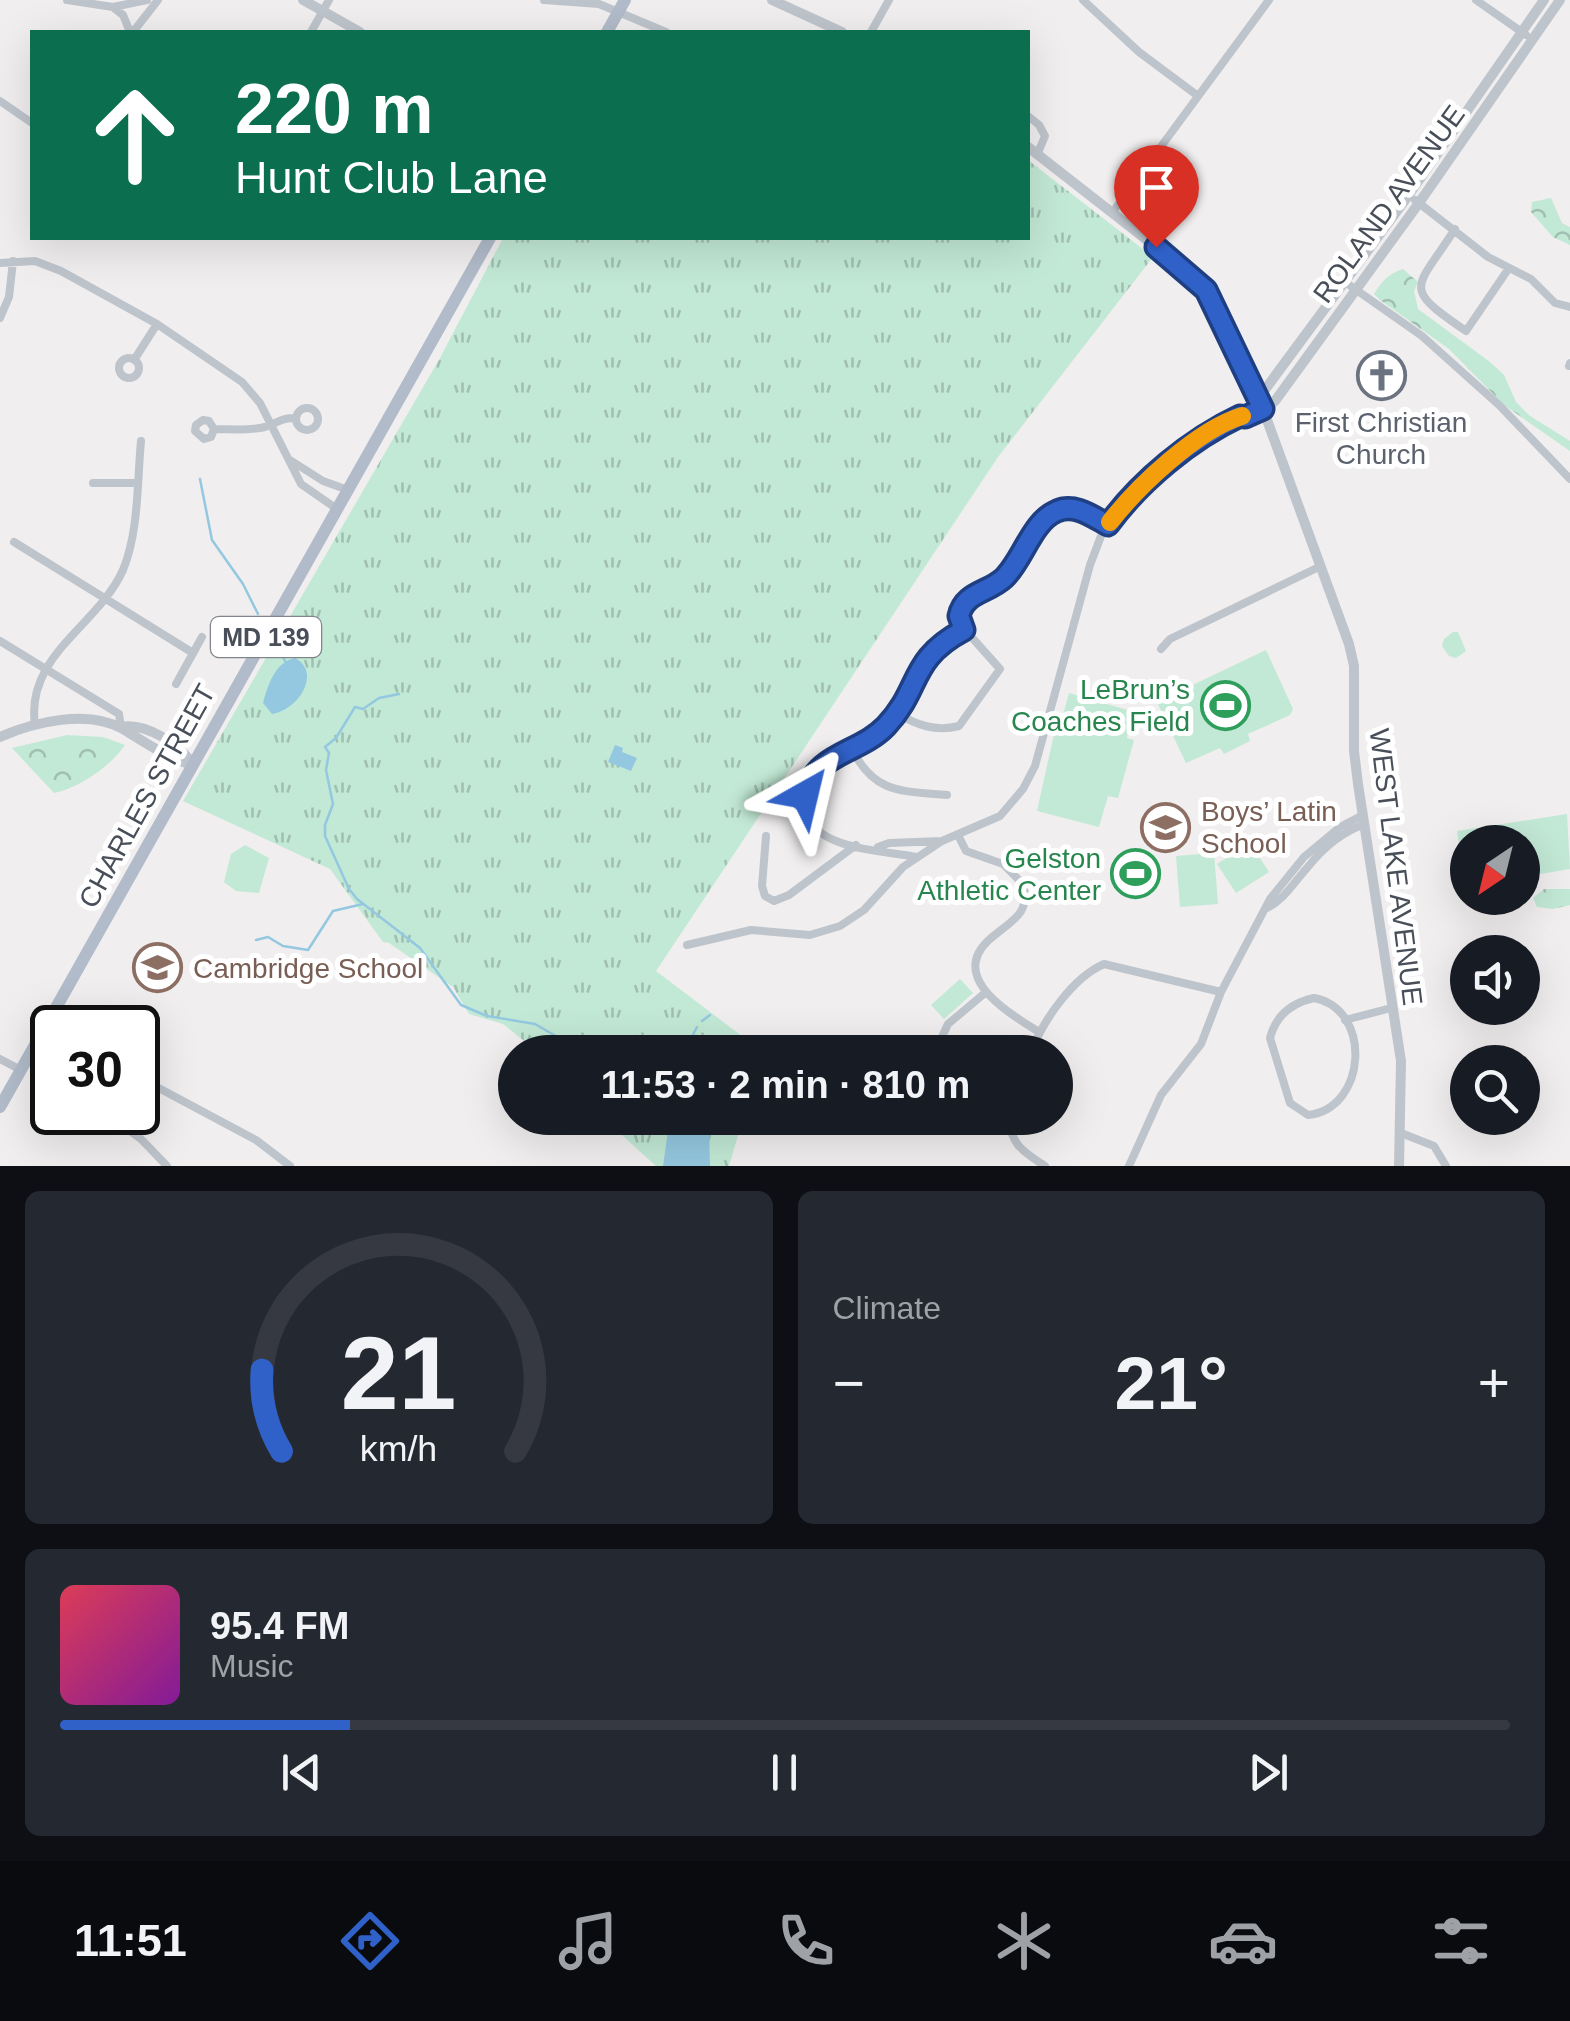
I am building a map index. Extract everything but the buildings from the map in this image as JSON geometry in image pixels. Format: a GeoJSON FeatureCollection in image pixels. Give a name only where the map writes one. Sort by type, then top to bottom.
{"type":"FeatureCollection","features":[{"type":"Feature","properties":{"kind":"main road"},"geometry":{"type":"LineString","coordinates":[[608,30],[622,6]]}},
{"type":"Feature","properties":{"kind":"main road","name":"CHARLES STREET"},"geometry":{"type":"LineString","coordinates":[[61,1005],[487,242]]}},
{"type":"Feature","properties":{"kind":"main road","name":"CHARLES STREET"},"geometry":{"type":"LineString","coordinates":[[0,1107],[30,1055]]}},
{"type":"Feature","properties":{"kind":"street"},"geometry":{"type":"LineString","coordinates":[[67,0],[113,7],[147,0]]}},
{"type":"Feature","properties":{"kind":"street"},"geometry":{"type":"LineString","coordinates":[[134,30],[158,0]]}},
{"type":"Feature","properties":{"kind":"street"},"geometry":{"type":"LineString","coordinates":[[303,0],[356,30]]}},
{"type":"Feature","properties":{"kind":"street"},"geometry":{"type":"LineString","coordinates":[[312,30],[328,0]]}},
{"type":"Feature","properties":{"kind":"street"},"geometry":{"type":"LineString","coordinates":[[544,0],[622,6],[663,30]]}},
{"type":"Feature","properties":{"kind":"street"},"geometry":{"type":"LineString","coordinates":[[772,0],[838,30]]}},
{"type":"Feature","properties":{"kind":"street"},"geometry":{"type":"LineString","coordinates":[[871,30],[889,0]]}},
{"type":"Feature","properties":{"kind":"street"},"geometry":{"type":"LineString","coordinates":[[1083,0],[1139,52],[1198,96]]}},
{"type":"Feature","properties":{"kind":"street"},"geometry":{"type":"LineString","coordinates":[[1112,212],[1268,0]]}},
{"type":"Feature","properties":{"kind":"street"},"geometry":{"type":"LineString","coordinates":[[1476,0],[1532,40]]}},
{"type":"Feature","properties":{"kind":"street","name":"ROLAND AVENUE"},"geometry":{"type":"LineString","coordinates":[[1260,404],[1275,401],[1408,196],[1544,0]]}},
{"type":"Feature","properties":{"kind":"street","name":"ROLAND AVENUE"},"geometry":{"type":"LineString","coordinates":[[1350,286],[1419,203],[1560,0]]}},
{"type":"Feature","properties":{"kind":"street"},"geometry":{"type":"LineString","coordinates":[[113,7],[131,30]]}},
{"type":"Feature","properties":{"kind":"street"},"geometry":{"type":"LineString","coordinates":[[0,101],[30,122]]}},
{"type":"Feature","properties":{"kind":"street"},"geometry":{"type":"LineString","coordinates":[[1030,118],[1040,125],[1045,136],[1032,151]]}},
{"type":"Feature","properties":{"kind":"street","name":"WEST LAKE AVENUE"},"geometry":{"type":"LineString","coordinates":[[1032,151],[1200,283],[1260,404],[1322,566],[1354,666],[1354,751],[1400,1061],[1399,1166]]}},
{"type":"Feature","properties":{"kind":"street"},"geometry":{"type":"LineString","coordinates":[[1408,196],[1488,257],[1536,282],[1555,303],[1570,306]]}},
{"type":"Feature","properties":{"kind":"street"},"geometry":{"type":"LineString","coordinates":[[1455,229],[1422,279],[1421,295],[1428,304],[1466,330],[1508,268]]}},
{"type":"Feature","properties":{"kind":"street"},"geometry":{"type":"LineString","coordinates":[[0,318],[9,297],[13,261]]}},
{"type":"Feature","properties":{"kind":"street"},"geometry":{"type":"LineString","coordinates":[[0,263],[34,261],[60,271],[157,324],[242,382],[260,403],[301,484],[337,509]]}},
{"type":"Feature","properties":{"kind":"street"},"geometry":{"type":"LineString","coordinates":[[1350,286],[1413,329],[1466,375],[1570,479]]}},
{"type":"Feature","properties":{"kind":"street"},"geometry":{"type":"LineString","coordinates":[[134,360],[157,324]]}},
{"type":"Feature","properties":{"kind":"street"},"geometry":{"type":"LineString","coordinates":[[687,945],[751,930],[810,935],[832,930],[858,915],[894,874],[917,857],[942,841],[1000,816],[1031,775],[1090,565],[1108,525],[1133,496],[1200,438],[1240,416],[1245,417],[1260,404]]}},
{"type":"Feature","properties":{"kind":"street"},"geometry":{"type":"LineString","coordinates":[[214,428],[246,430],[269,426],[282,418],[296,418]]}},
{"type":"Feature","properties":{"kind":"street"},"geometry":{"type":"LineString","coordinates":[[35,725],[35,694],[46,669],[68,638],[106,599],[128,554],[140,441]]}},
{"type":"Feature","properties":{"kind":"street"},"geometry":{"type":"LineString","coordinates":[[286,458],[324,481],[348,490]]}},
{"type":"Feature","properties":{"kind":"street"},"geometry":{"type":"LineString","coordinates":[[93,483],[137,484]]}},
{"type":"Feature","properties":{"kind":"street"},"geometry":{"type":"LineString","coordinates":[[896,714],[925,727],[959,726],[1000,669],[964,630],[960,610],[972,596],[1004,579],[1044,520],[1057,511],[1075,509],[1108,525]]}},
{"type":"Feature","properties":{"kind":"street"},"geometry":{"type":"LineString","coordinates":[[14,542],[193,653]]}},
{"type":"Feature","properties":{"kind":"street"},"geometry":{"type":"LineString","coordinates":[[1161,649],[1170,639],[1322,566]]}},
{"type":"Feature","properties":{"kind":"street"},"geometry":{"type":"LineString","coordinates":[[917,857],[833,841],[819,834],[808,820],[804,804],[809,781],[819,766],[876,734],[896,714],[924,660],[938,645],[964,630]]}},
{"type":"Feature","properties":{"kind":"street"},"geometry":{"type":"LineString","coordinates":[[176,684],[202,637]]}},
{"type":"Feature","properties":{"kind":"street"},"geometry":{"type":"LineString","coordinates":[[0,641],[119,714],[121,727]]}},
{"type":"Feature","properties":{"kind":"street"},"geometry":{"type":"LineString","coordinates":[[0,737],[35,725],[72,720],[121,727],[182,762],[194,764]]}},
{"type":"Feature","properties":{"kind":"street"},"geometry":{"type":"LineString","coordinates":[[852,749],[863,770],[878,782],[906,791],[947,795]]}},
{"type":"Feature","properties":{"kind":"street"},"geometry":{"type":"LineString","coordinates":[[1129,1166],[1161,1095],[1201,1044],[1221,992],[1270,899],[1304,857],[1340,827],[1364,819]]}},
{"type":"Feature","properties":{"kind":"street"},"geometry":{"type":"LineString","coordinates":[[958,835],[966,851],[1012,870],[1025,892],[1019,917],[992,936],[978,957],[977,976],[985,994],[1002,1010],[1039,1032]]}},
{"type":"Feature","properties":{"kind":"street"},"geometry":{"type":"LineString","coordinates":[[766,836],[762,886],[766,896],[774,901],[789,895],[856,845]]}},
{"type":"Feature","properties":{"kind":"street"},"geometry":{"type":"LineString","coordinates":[[874,848],[889,843],[942,841]]}},
{"type":"Feature","properties":{"kind":"street"},"geometry":{"type":"LineString","coordinates":[[1038,1035],[1082,980],[1104,964],[1221,992]]}},
{"type":"Feature","properties":{"kind":"street"},"geometry":{"type":"LineString","coordinates":[[943,1035],[948,1024],[985,994]]}},
{"type":"Feature","properties":{"kind":"street"},"geometry":{"type":"LineString","coordinates":[[1314,998],[1330,1004],[1345,1020],[1354,1047],[1352,1082],[1339,1100],[1323,1112],[1300,1112],[1290,1103],[1270,1038],[1274,1025],[1290,1006],[1314,998]]}},
{"type":"Feature","properties":{"kind":"street"},"geometry":{"type":"LineString","coordinates":[[1345,1020],[1391,1008]]}},
{"type":"Feature","properties":{"kind":"street"},"geometry":{"type":"LineString","coordinates":[[0,1059],[20,1070]]}},
{"type":"Feature","properties":{"kind":"street"},"geometry":{"type":"LineString","coordinates":[[160,1089],[256,1140],[290,1166]]}},
{"type":"Feature","properties":{"kind":"street"},"geometry":{"type":"LineString","coordinates":[[1401,1133],[1434,1146],[1446,1166]]}},
{"type":"Feature","properties":{"kind":"street"},"geometry":{"type":"LineString","coordinates":[[136,1135],[167,1166]]}},
{"type":"Feature","properties":{"kind":"street"},"geometry":{"type":"LineString","coordinates":[[1012,1135],[1015,1143],[1045,1166]]}},
{"type":"Feature","properties":{"kind":"green space"},"geometry":{"type":"Polygon","coordinates":[[[1030,162],[1153,257],[998,457],[656,971],[740,1035],[517,1035],[503,1024],[469,1014],[453,987],[383,942],[330,869],[183,801],[440,358],[502,240],[1030,240],[1030,162]]]}},
{"type":"Feature","properties":{"kind":"green space"},"geometry":{"type":"Polygon","coordinates":[[[1551,198],[1562,223],[1570,227],[1570,245],[1553,237],[1531,212],[1532,202],[1551,198]]]}},
{"type":"Feature","properties":{"kind":"green space"},"geometry":{"type":"Polygon","coordinates":[[[1403,269],[1418,282],[1414,291],[1418,309],[1504,375],[1516,402],[1530,416],[1570,441],[1570,451],[1504,405],[1449,349],[1374,294],[1386,278],[1403,269]]]}},
{"type":"Feature","properties":{"kind":"green space"},"geometry":{"type":"Polygon","coordinates":[[[1453,632],[1458,632],[1466,651],[1456,658],[1449,656],[1442,646],[1453,632]]]}},
{"type":"Feature","properties":{"kind":"green space","name":"LeBrun’s Coaches Field"},"geometry":{"type":"Polygon","coordinates":[[[1266,650],[1293,709],[1290,715],[1248,734],[1250,741],[1224,754],[1220,748],[1186,763],[1157,702],[1266,650]]]}},
{"type":"Feature","properties":{"kind":"green space"},"geometry":{"type":"Polygon","coordinates":[[[1069,693],[1131,711],[1127,738],[1134,740],[1118,798],[1108,796],[1099,827],[1037,811],[1055,730],[1059,730],[1069,693]]]}},
{"type":"Feature","properties":{"kind":"green space"},"geometry":{"type":"Polygon","coordinates":[[[67,735],[103,737],[125,745],[94,775],[54,793],[12,748],[67,735]]]}},
{"type":"Feature","properties":{"kind":"green space"},"geometry":{"type":"Polygon","coordinates":[[[1183,810],[1187,843],[1173,843],[1168,813],[1183,810]]]}},
{"type":"Feature","properties":{"kind":"green space"},"geometry":{"type":"Polygon","coordinates":[[[1567,814],[1570,869],[1540,874],[1540,825],[1496,825],[1567,814]]]}},
{"type":"Feature","properties":{"kind":"green space"},"geometry":{"type":"Polygon","coordinates":[[[1250,843],[1269,872],[1236,893],[1217,864],[1250,843]]]}},
{"type":"Feature","properties":{"kind":"green space"},"geometry":{"type":"Polygon","coordinates":[[[245,845],[269,858],[259,893],[236,891],[224,882],[231,854],[245,845]]]}},
{"type":"Feature","properties":{"kind":"green space"},"geometry":{"type":"Polygon","coordinates":[[[1214,853],[1218,904],[1180,907],[1176,856],[1214,853]]]}},
{"type":"Feature","properties":{"kind":"green space"},"geometry":{"type":"Polygon","coordinates":[[[1570,889],[1570,905],[1540,907],[1540,892],[1570,889]]]}},
{"type":"Feature","properties":{"kind":"green space"},"geometry":{"type":"Polygon","coordinates":[[[960,979],[973,993],[944,1019],[931,1005],[960,979]]]}},
{"type":"Feature","properties":{"kind":"green space"},"geometry":{"type":"Polygon","coordinates":[[[622,1135],[738,1135],[729,1166],[656,1166],[622,1135]]]}},
{"type":"Feature","properties":{"kind":"water"},"geometry":{"type":"Polygon","coordinates":[[[295,658],[307,672],[304,690],[291,706],[272,714],[263,703],[270,682],[282,664],[295,658]]]}},
{"type":"Feature","properties":{"kind":"water"},"geometry":{"type":"Polygon","coordinates":[[[615,745],[637,758],[631,771],[608,762],[615,745]]]}},
{"type":"Feature","properties":{"kind":"water"},"geometry":{"type":"Polygon","coordinates":[[[667,1135],[709,1135],[710,1166],[663,1166],[667,1135]]]}},
{"type":"Feature","properties":{"kind":"waterway"},"geometry":{"type":"LineString","coordinates":[[200,479],[212,540],[243,584],[258,614]]}},
{"type":"Feature","properties":{"kind":"waterway"},"geometry":{"type":"LineString","coordinates":[[283,657],[285,661]]}},
{"type":"Feature","properties":{"kind":"waterway"},"geometry":{"type":"LineString","coordinates":[[399,694],[379,698],[363,709],[355,707],[336,738],[325,747],[329,753],[326,770],[333,804],[325,836],[349,889],[420,948],[461,1005],[487,1016],[535,1024],[554,1035]]}},
{"type":"Feature","properties":{"kind":"waterway"},"geometry":{"type":"LineString","coordinates":[[256,940],[268,937],[283,946],[308,950],[333,911],[363,904]]}},
{"type":"Feature","properties":{"kind":"waterway"},"geometry":{"type":"LineString","coordinates":[[702,1021],[710,1015]]}},
{"type":"Feature","properties":{"kind":"waterway"},"geometry":{"type":"LineString","coordinates":[[693,1035],[697,1027]]}},
{"type":"Feature","properties":{"kind":"slow traffic"},"geometry":{"type":"LineString","coordinates":[[1110,522],[1133,496],[1200,438],[1242,416]]}},
{"type":"Feature","properties":{"kind":"place","name":"First Christian Church"},"geometry":{"type":"Point","coordinates":[1381,375]}},
{"type":"Feature","properties":{"kind":"place","name":"LeBrun’s Coaches Field"},"geometry":{"type":"Point","coordinates":[1225,705]}},
{"type":"Feature","properties":{"kind":"place","name":"Boys’ Latin School"},"geometry":{"type":"Point","coordinates":[1166,827]}},
{"type":"Feature","properties":{"kind":"place","name":"Gelston Athletic Center"},"geometry":{"type":"Point","coordinates":[1136,874]}},
{"type":"Feature","properties":{"kind":"place","name":"Cambridge School"},"geometry":{"type":"Point","coordinates":[158,968]}},
{"type":"Feature","properties":{"kind":"route"},"geometry":{"type":"LineString","coordinates":[[805,795],[809,781],[824,762],[865,742],[886,725],[924,660],[938,645],[964,630],[959,616],[965,601],[1004,579],[1044,520],[1066,508],[1084,512],[1108,525],[1133,496],[1208,432],[1263,409],[1206,290],[1156,247]]}}]}
